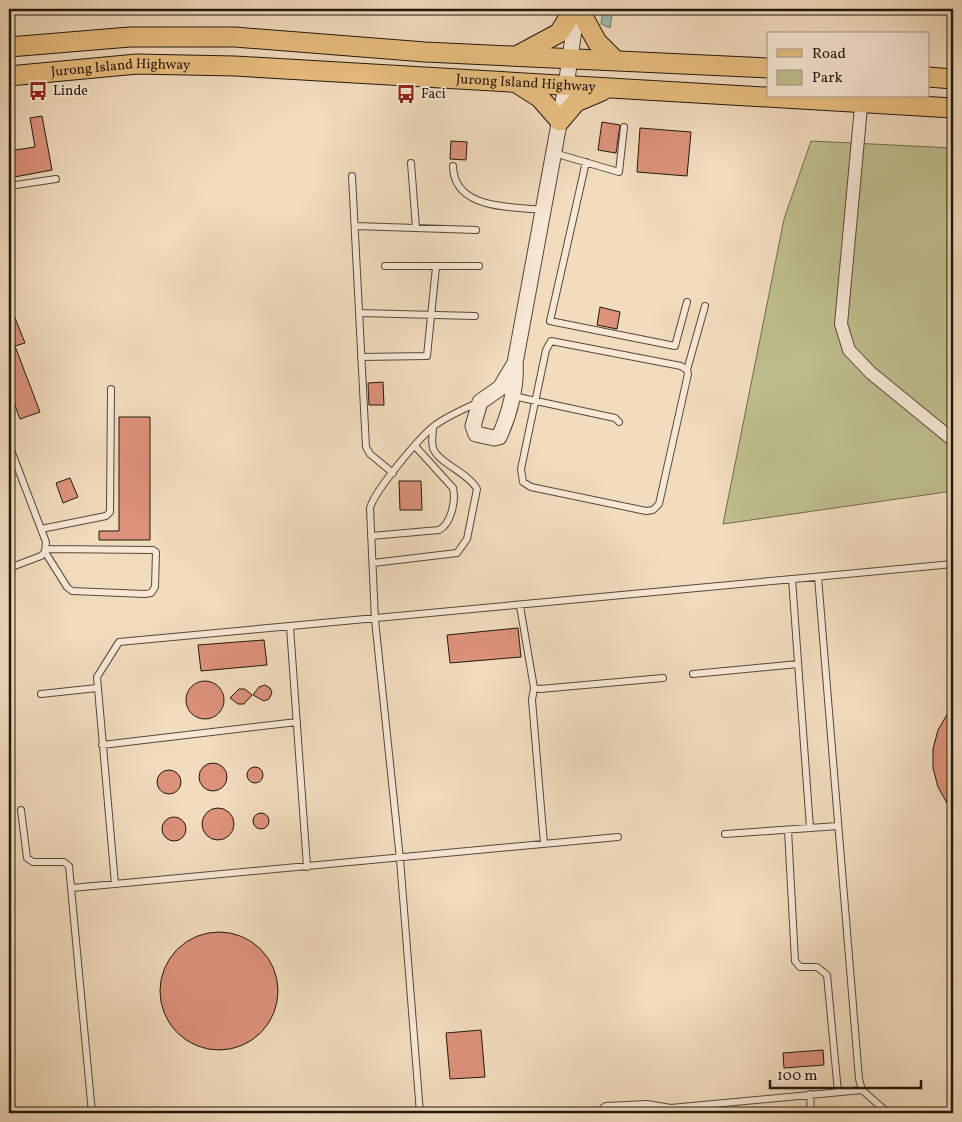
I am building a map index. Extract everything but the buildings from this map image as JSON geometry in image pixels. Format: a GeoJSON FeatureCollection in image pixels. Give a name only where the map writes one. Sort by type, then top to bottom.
{"type":"FeatureCollection","features":[{"type":"Feature","properties":{"kind":"main road"},"geometry":{"type":"LineString","coordinates":[[519,55],[559,33],[577,9],[597,42],[614,60]]}},
{"type":"Feature","properties":{"kind":"main road","name":"Jurong Island Highway"},"geometry":{"type":"LineString","coordinates":[[9,47],[130,37],[235,37],[425,52],[767,68]]}},
{"type":"Feature","properties":{"kind":"main road","name":"Jurong Island Highway"},"geometry":{"type":"LineString","coordinates":[[9,76],[137,64],[235,66],[566,86],[767,95]]}},
{"type":"Feature","properties":{"kind":"main road"},"geometry":{"type":"LineString","coordinates":[[930,78],[953,79]]}},
{"type":"Feature","properties":{"kind":"main road"},"geometry":{"type":"LineString","coordinates":[[517,83],[540,98],[560,121],[576,102],[610,88]]}},
{"type":"Feature","properties":{"kind":"main road","name":"Jurong Island Highway"},"geometry":{"type":"LineString","coordinates":[[820,98],[953,108]]}},
{"type":"Feature","properties":{"kind":"street"},"geometry":{"type":"LineString","coordinates":[[515,363],[500,388],[480,402],[473,426],[474,432],[497,438],[512,396],[516,376],[515,363],[560,121],[577,9]]}},
{"type":"Feature","properties":{"kind":"street"},"geometry":{"type":"LineString","coordinates":[[862,100],[841,324],[849,350],[871,373],[953,440]]}},
{"type":"Feature","properties":{"kind":"lane"},"geometry":{"type":"LineString","coordinates":[[554,153],[619,172],[624,127]]}},
{"type":"Feature","properties":{"kind":"lane"},"geometry":{"type":"LineString","coordinates":[[586,162],[550,321],[676,346],[688,302]]}},
{"type":"Feature","properties":{"kind":"lane"},"geometry":{"type":"LineString","coordinates":[[411,164],[416,228]]}},
{"type":"Feature","properties":{"kind":"lane"},"geometry":{"type":"LineString","coordinates":[[453,166],[453,174],[463,193],[476,202],[544,210]]}},
{"type":"Feature","properties":{"kind":"lane"},"geometry":{"type":"LineString","coordinates":[[352,176],[366,447],[370,454],[393,473]]}},
{"type":"Feature","properties":{"kind":"lane"},"geometry":{"type":"LineString","coordinates":[[9,186],[56,178]]}},
{"type":"Feature","properties":{"kind":"lane"},"geometry":{"type":"LineString","coordinates":[[355,226],[476,230]]}},
{"type":"Feature","properties":{"kind":"lane"},"geometry":{"type":"LineString","coordinates":[[385,266],[479,266]]}},
{"type":"Feature","properties":{"kind":"lane"},"geometry":{"type":"LineString","coordinates":[[361,357],[427,356],[436,267]]}},
{"type":"Feature","properties":{"kind":"lane"},"geometry":{"type":"LineString","coordinates":[[687,370],[682,366],[551,341],[546,350],[521,469],[523,482],[531,487],[646,511],[653,510],[659,504],[662,495],[688,374],[687,370],[705,306]]}},
{"type":"Feature","properties":{"kind":"lane"},"geometry":{"type":"LineString","coordinates":[[359,313],[475,316]]}},
{"type":"Feature","properties":{"kind":"lane"},"geometry":{"type":"LineString","coordinates":[[41,529],[106,516],[110,512],[111,389]]}},
{"type":"Feature","properties":{"kind":"lane"},"geometry":{"type":"LineString","coordinates":[[512,396],[615,418],[619,422]]}},
{"type":"Feature","properties":{"kind":"lane"},"geometry":{"type":"LineString","coordinates":[[420,1113],[400,859],[375,620],[371,536],[372,503],[393,473],[433,427],[452,414],[480,402]]}},
{"type":"Feature","properties":{"kind":"lane"},"geometry":{"type":"LineString","coordinates":[[373,563],[457,553],[468,539],[477,489],[472,481],[436,453],[432,443],[433,427]]}},
{"type":"Feature","properties":{"kind":"lane"},"geometry":{"type":"LineString","coordinates":[[9,445],[46,542],[45,550],[41,556],[9,568]]}},
{"type":"Feature","properties":{"kind":"lane"},"geometry":{"type":"LineString","coordinates":[[371,536],[439,530],[445,527],[448,522],[453,488],[415,446]]}},
{"type":"Feature","properties":{"kind":"lane"},"geometry":{"type":"LineString","coordinates":[[45,550],[153,550],[156,552],[155,587],[146,594],[72,591],[67,587],[45,550]]}},
{"type":"Feature","properties":{"kind":"lane"},"geometry":{"type":"LineString","coordinates":[[115,884],[97,688],[98,674],[118,642],[375,620],[953,564]]}},
{"type":"Feature","properties":{"kind":"lane"},"geometry":{"type":"LineString","coordinates":[[818,577],[859,1079],[862,1090],[888,1113]]}},
{"type":"Feature","properties":{"kind":"lane"},"geometry":{"type":"LineString","coordinates":[[792,579],[810,828]]}},
{"type":"Feature","properties":{"kind":"lane"},"geometry":{"type":"LineString","coordinates":[[520,606],[534,688],[532,700],[544,844]]}},
{"type":"Feature","properties":{"kind":"lane"},"geometry":{"type":"LineString","coordinates":[[290,627],[307,867]]}},
{"type":"Feature","properties":{"kind":"lane"},"geometry":{"type":"LineString","coordinates":[[693,674],[798,664]]}},
{"type":"Feature","properties":{"kind":"lane"},"geometry":{"type":"LineString","coordinates":[[534,688],[663,678]]}},
{"type":"Feature","properties":{"kind":"lane"},"geometry":{"type":"LineString","coordinates":[[41,694],[97,688]]}},
{"type":"Feature","properties":{"kind":"lane"},"geometry":{"type":"LineString","coordinates":[[102,745],[297,722]]}},
{"type":"Feature","properties":{"kind":"lane"},"geometry":{"type":"LineString","coordinates":[[21,810],[27,858],[33,862],[67,863],[69,866],[92,1113]]}},
{"type":"Feature","properties":{"kind":"lane"},"geometry":{"type":"LineString","coordinates":[[726,834],[838,826]]}},
{"type":"Feature","properties":{"kind":"lane"},"geometry":{"type":"LineString","coordinates":[[788,830],[795,961],[800,967],[818,967],[827,974],[838,1092]]}},
{"type":"Feature","properties":{"kind":"lane"},"geometry":{"type":"LineString","coordinates":[[72,888],[400,859],[618,837]]}},
{"type":"Feature","properties":{"kind":"lane"},"geometry":{"type":"LineString","coordinates":[[602,1113],[603,1108],[606,1106],[647,1104],[670,1111],[810,1094],[862,1090]]}},
{"type":"Feature","properties":{"kind":"lane"},"geometry":{"type":"LineString","coordinates":[[810,1094],[811,1113]]}},
{"type":"Feature","properties":{"kind":"green space"},"geometry":{"type":"Polygon","coordinates":[[[811,141],[953,148],[953,491],[723,524],[784,219],[811,141]]]}},
{"type":"Feature","properties":{"kind":"shaded area"},"geometry":{"type":"Polygon","coordinates":[[[603,9],[613,9],[610,28],[601,24],[603,9]]]}},
{"type":"Feature","properties":{"kind":"place","name":"Linde"},"geometry":{"type":"Point","coordinates":[38,91]}},
{"type":"Feature","properties":{"kind":"place","name":"Faci"},"geometry":{"type":"Point","coordinates":[406,94]}}]}
